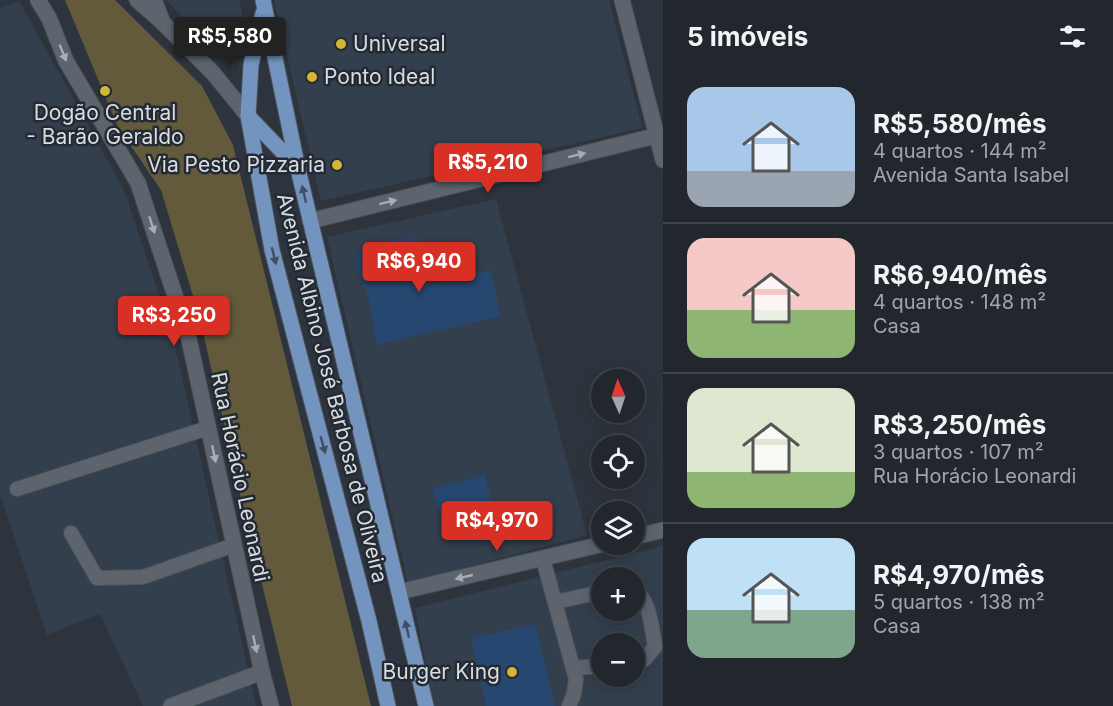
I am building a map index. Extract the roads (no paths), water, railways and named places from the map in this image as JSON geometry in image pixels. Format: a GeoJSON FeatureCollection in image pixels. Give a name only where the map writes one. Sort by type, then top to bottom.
{"type":"FeatureCollection","features":[{"type":"Feature","properties":{"kind":"main road","name":"Avenida Albino José Barbosa de Oliveira"},"geometry":{"type":"LineString","coordinates":[[264,4],[251,65],[248,116],[272,250],[369,621],[388,706]]}},
{"type":"Feature","properties":{"kind":"main road","name":"Avenida Albino José Barbosa de Oliveira"},"geometry":{"type":"LineString","coordinates":[[264,4],[298,169],[426,706]]}},
{"type":"Feature","properties":{"kind":"main road"},"geometry":{"type":"LineString","coordinates":[[248,116],[298,169]]}},
{"type":"Feature","properties":{"kind":"street","name":"Rua Horácio Leonardi"},"geometry":{"type":"LineString","coordinates":[[38,0],[49,18],[66,61],[138,183],[188,335],[271,706]]}},
{"type":"Feature","properties":{"kind":"street"},"geometry":{"type":"LineString","coordinates":[[137,0],[213,73],[248,116]]}},
{"type":"Feature","properties":{"kind":"street"},"geometry":{"type":"LineString","coordinates":[[154,0],[163,23]]}},
{"type":"Feature","properties":{"kind":"street"},"geometry":{"type":"LineString","coordinates":[[622,0],[660,135],[663,160]]}},
{"type":"Feature","properties":{"kind":"street"},"geometry":{"type":"LineString","coordinates":[[310,221],[660,135]]}},
{"type":"Feature","properties":{"kind":"street"},"geometry":{"type":"LineString","coordinates":[[645,535],[663,531]]}},
{"type":"Feature","properties":{"kind":"street"},"geometry":{"type":"LineString","coordinates":[[399,592],[591,547]]}},
{"type":"Feature","properties":{"kind":"street"},"geometry":{"type":"LineString","coordinates":[[171,706],[262,672]]}},
{"type":"Feature","properties":{"kind":"lane"},"geometry":{"type":"LineString","coordinates":[[17,489],[208,428]]}},
{"type":"Feature","properties":{"kind":"lane"},"geometry":{"type":"LineString","coordinates":[[71,533],[98,578],[143,577],[234,545]]}},
{"type":"Feature","properties":{"kind":"lane"},"geometry":{"type":"LineString","coordinates":[[543,559],[576,679],[574,694],[569,706]]}},
{"type":"Feature","properties":{"kind":"lane"},"geometry":{"type":"LineString","coordinates":[[555,602],[591,594]]}},
{"type":"Feature","properties":{"kind":"lane"},"geometry":{"type":"LineString","coordinates":[[645,604],[655,647],[645,659]]}},
{"type":"Feature","properties":{"kind":"lane"},"geometry":{"type":"LineString","coordinates":[[573,668],[591,667]]}},
{"type":"Feature","properties":{"kind":"place","name":"Universal"},"geometry":{"type":"Point","coordinates":[341,44]}},
{"type":"Feature","properties":{"kind":"place","name":"Ponto Ideal"},"geometry":{"type":"Point","coordinates":[312,77]}},
{"type":"Feature","properties":{"kind":"place","name":"Dogão Central - Barão Geraldo"},"geometry":{"type":"Point","coordinates":[105,91]}},
{"type":"Feature","properties":{"kind":"place","name":"Via Pesto Pizzaria"},"geometry":{"type":"Point","coordinates":[337,165]}},
{"type":"Feature","properties":{"kind":"place","name":"Burger King"},"geometry":{"type":"Point","coordinates":[512,672]}}]}
